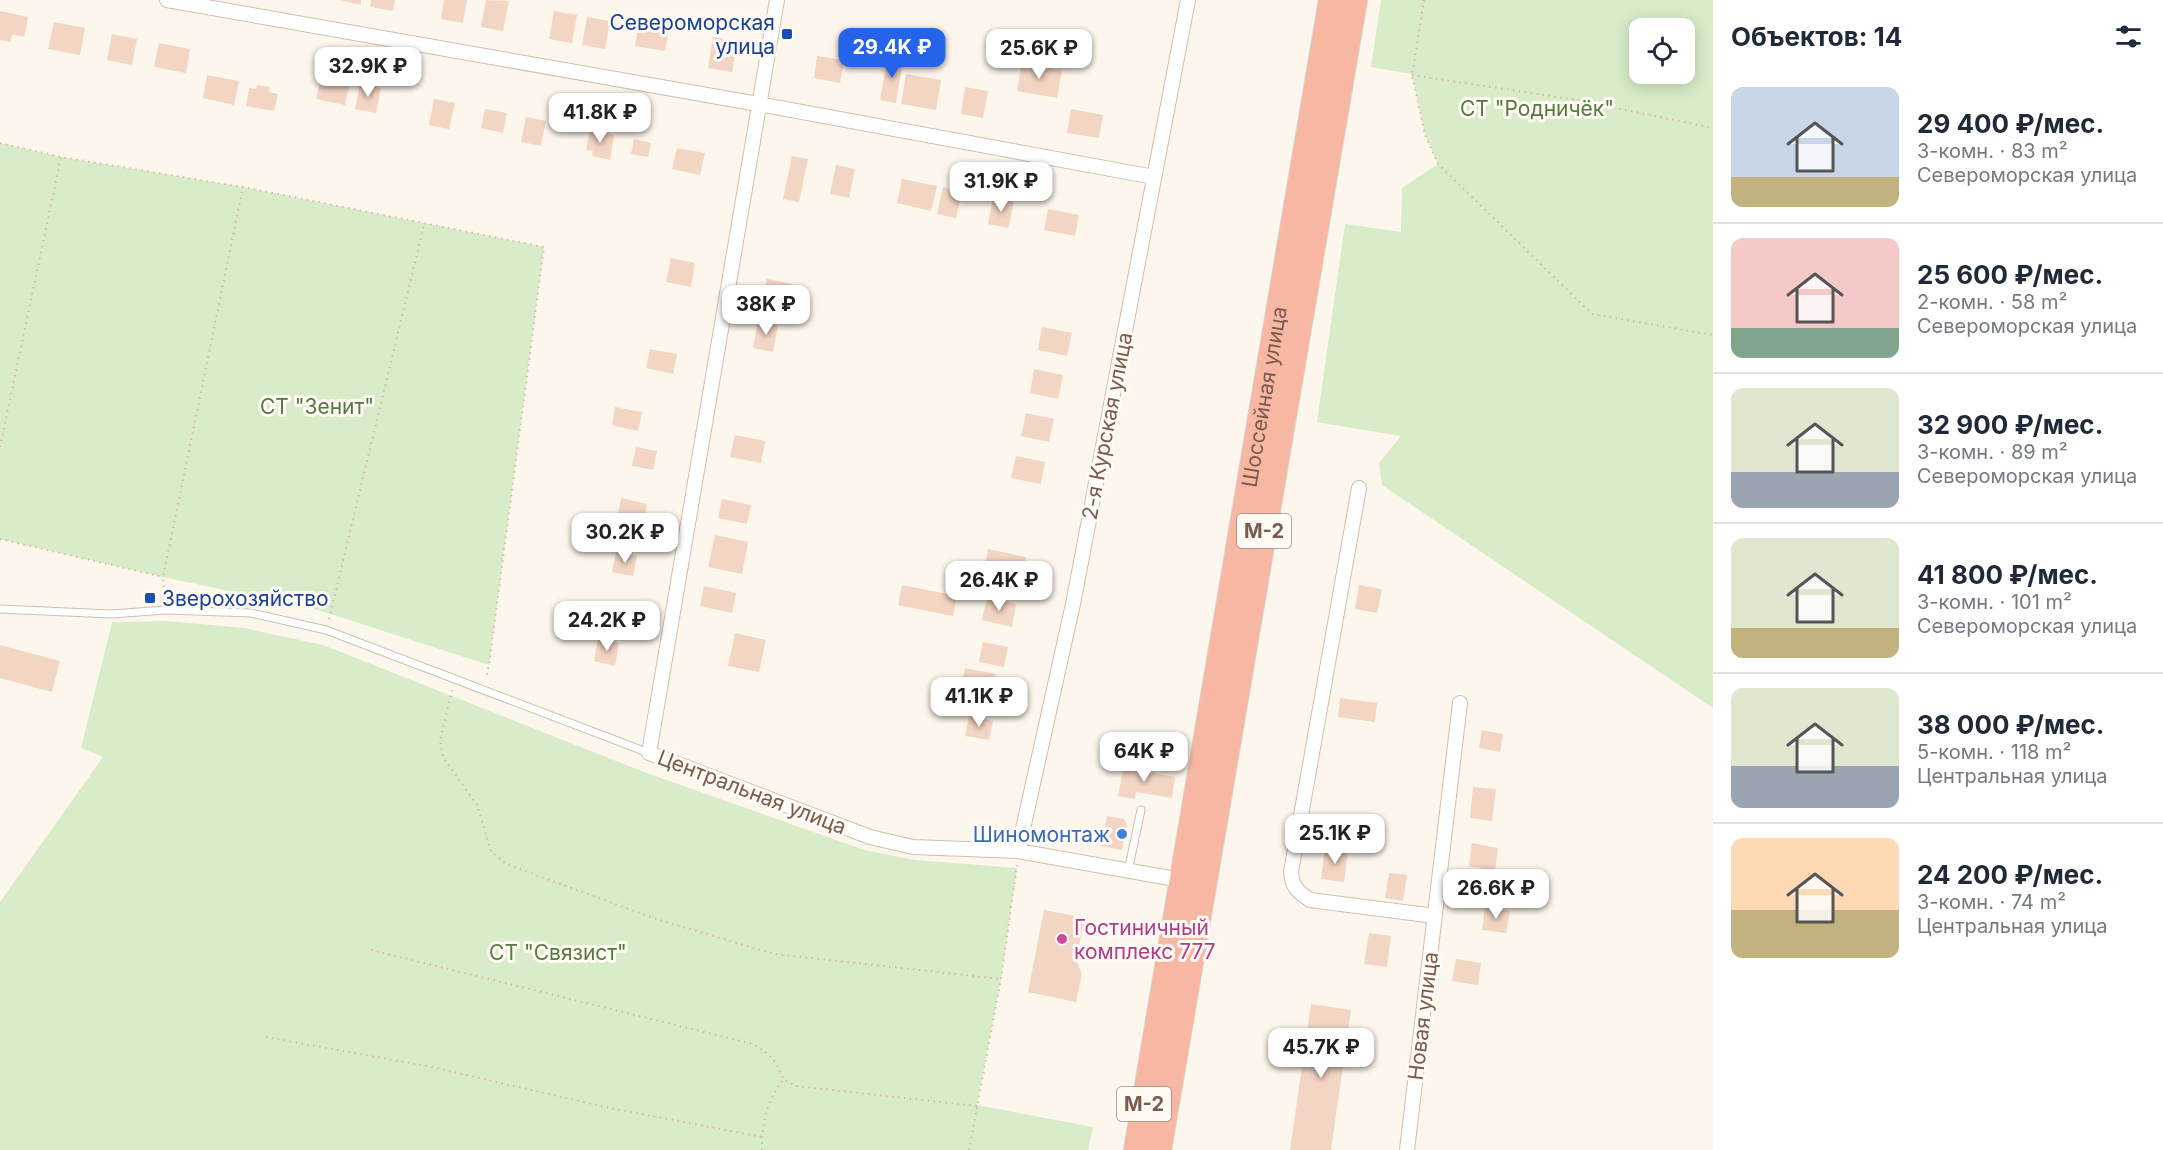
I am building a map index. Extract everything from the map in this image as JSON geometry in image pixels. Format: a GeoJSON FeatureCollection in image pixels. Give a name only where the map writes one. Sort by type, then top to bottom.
{"type":"FeatureCollection","features":[{"type":"Feature","properties":{"kind":"highway","name":"Шоссейная улица"},"geometry":{"type":"LineString","coordinates":[[1136,1150],[1332,0]]}},
{"type":"Feature","properties":{"kind":"highway","name":"Шоссейная улица"},"geometry":{"type":"LineString","coordinates":[[1159,1150],[1355,0]]}},
{"type":"Feature","properties":{"kind":"street"},"geometry":{"type":"LineString","coordinates":[[166,0],[758,104],[1155,177]]}},
{"type":"Feature","properties":{"kind":"street","name":"Центральная улица"},"geometry":{"type":"LineString","coordinates":[[777,0],[649,753],[870,837],[913,847],[1018,850],[1181,880]]}},
{"type":"Feature","properties":{"kind":"street","name":"2-я Курская улица"},"geometry":{"type":"LineString","coordinates":[[1018,850],[1073,604],[1188,0]]}},
{"type":"Feature","properties":{"kind":"street"},"geometry":{"type":"LineString","coordinates":[[1359,488],[1291,872],[1292,884],[1299,893],[1311,900],[1435,916]]}},
{"type":"Feature","properties":{"kind":"street","name":"Новая улица"},"geometry":{"type":"LineString","coordinates":[[1407,1150],[1460,703]]}},
{"type":"Feature","properties":{"kind":"lane"},"geometry":{"type":"LineString","coordinates":[[0,609],[111,614],[166,610],[251,613],[326,630],[649,753]]}},
{"type":"Feature","properties":{"kind":"lane"},"geometry":{"type":"LineString","coordinates":[[1128,871],[1141,810]]}},
{"type":"Feature","properties":{"kind":"path"},"geometry":{"type":"LineString","coordinates":[[1425,0],[1412,75],[1425,135],[1438,164],[1592,314],[1713,335]]}},
{"type":"Feature","properties":{"kind":"path"},"geometry":{"type":"LineString","coordinates":[[1412,75],[1577,100],[1713,128]]}},
{"type":"Feature","properties":{"kind":"path"},"geometry":{"type":"LineString","coordinates":[[0,143],[61,157],[243,187],[424,225],[544,247],[489,665],[483,690]]}},
{"type":"Feature","properties":{"kind":"path"},"geometry":{"type":"LineString","coordinates":[[0,447],[61,157]]}},
{"type":"Feature","properties":{"kind":"path"},"geometry":{"type":"LineString","coordinates":[[166,610],[163,577],[243,187]]}},
{"type":"Feature","properties":{"kind":"path"},"geometry":{"type":"LineString","coordinates":[[326,630],[424,225]]}},
{"type":"Feature","properties":{"kind":"path"},"geometry":{"type":"LineString","coordinates":[[0,539],[163,577]]}},
{"type":"Feature","properties":{"kind":"path"},"geometry":{"type":"LineString","coordinates":[[454,679],[440,741],[443,757],[477,805],[491,850],[506,864],[656,919],[774,954],[1001,978]]}},
{"type":"Feature","properties":{"kind":"path"},"geometry":{"type":"LineString","coordinates":[[969,1150],[1001,978],[1018,850]]}},
{"type":"Feature","properties":{"kind":"path"},"geometry":{"type":"LineString","coordinates":[[371,950],[753,1044],[766,1051],[778,1065],[783,1079],[796,1086],[977,1106]]}},
{"type":"Feature","properties":{"kind":"path"},"geometry":{"type":"LineString","coordinates":[[266,1037],[432,1067],[605,1107],[762,1137]]}},
{"type":"Feature","properties":{"kind":"path"},"geometry":{"type":"LineString","coordinates":[[762,1150],[766,1109],[773,1092],[783,1079]]}},
{"type":"Feature","properties":{"kind":"green space","name":"СТ \"Родничёк\""},"geometry":{"type":"Polygon","coordinates":[[[1381,0],[1713,0],[1713,708],[1382,485],[1379,463],[1401,436],[1317,422],[1345,224],[1401,232],[1402,188],[1438,164],[1425,135],[1412,74],[1371,67],[1381,0]]]}},
{"type":"Feature","properties":{"kind":"green space","name":"СТ \"Зенит\""},"geometry":{"type":"Polygon","coordinates":[[[0,143],[61,157],[243,187],[544,247],[489,665],[318,610],[0,539],[0,143]]]}},
{"type":"Feature","properties":{"kind":"green space","name":"СТ \"Связист\""},"geometry":{"type":"Polygon","coordinates":[[[166,621],[244,628],[323,645],[644,772],[864,850],[915,860],[1017,868],[1001,979],[977,1105],[1093,1127],[1088,1150],[0,1150],[0,902],[103,757],[81,748],[112,622],[166,621]]]}},
{"type":"Feature","properties":{"kind":"building"},"geometry":{"type":"Polygon","coordinates":[[[340,0],[361,0],[361,5],[340,0]]]}},
{"type":"Feature","properties":{"kind":"building"},"geometry":{"type":"Polygon","coordinates":[[[371,0],[395,0],[393,11],[370,7],[371,0]]]}},
{"type":"Feature","properties":{"kind":"building"},"geometry":{"type":"Polygon","coordinates":[[[444,0],[467,0],[463,23],[441,19],[444,0]]]}},
{"type":"Feature","properties":{"kind":"building"},"geometry":{"type":"Polygon","coordinates":[[[486,0],[509,1],[503,31],[481,27],[486,0]]]}},
{"type":"Feature","properties":{"kind":"building"},"geometry":{"type":"Polygon","coordinates":[[[0,11],[28,17],[24,37],[12,34],[11,42],[0,40],[0,11]]]}},
{"type":"Feature","properties":{"kind":"building"},"geometry":{"type":"Polygon","coordinates":[[[554,11],[577,15],[572,43],[549,39],[554,11]]]}},
{"type":"Feature","properties":{"kind":"building"},"geometry":{"type":"Polygon","coordinates":[[[587,17],[610,21],[605,49],[582,45],[587,17]]]}},
{"type":"Feature","properties":{"kind":"building"},"geometry":{"type":"Polygon","coordinates":[[[54,22],[85,28],[80,55],[48,49],[54,22]]]}},
{"type":"Feature","properties":{"kind":"building"},"geometry":{"type":"Polygon","coordinates":[[[639,23],[669,29],[665,51],[635,46],[639,23]]]}},
{"type":"Feature","properties":{"kind":"building"},"geometry":{"type":"Polygon","coordinates":[[[112,34],[137,39],[132,65],[107,60],[112,34]]]}},
{"type":"Feature","properties":{"kind":"building"},"geometry":{"type":"Polygon","coordinates":[[[713,37],[737,41],[732,72],[708,68],[713,37]]]}},
{"type":"Feature","properties":{"kind":"building"},"geometry":{"type":"Polygon","coordinates":[[[159,43],[190,49],[186,73],[154,67],[159,43]]]}},
{"type":"Feature","properties":{"kind":"building"},"geometry":{"type":"Polygon","coordinates":[[[888,55],[903,58],[896,103],[880,100],[888,55]]]}},
{"type":"Feature","properties":{"kind":"building"},"geometry":{"type":"Polygon","coordinates":[[[817,56],[844,60],[840,83],[814,78],[817,56]]]}},
{"type":"Feature","properties":{"kind":"building"},"geometry":{"type":"Polygon","coordinates":[[[1022,63],[1062,70],[1057,98],[1017,91],[1022,63]]]}},
{"type":"Feature","properties":{"kind":"building"},"geometry":{"type":"Polygon","coordinates":[[[906,74],[941,80],[936,110],[901,104],[906,74]]]}},
{"type":"Feature","properties":{"kind":"building"},"geometry":{"type":"Polygon","coordinates":[[[207,75],[239,81],[234,105],[203,98],[207,75]]]}},
{"type":"Feature","properties":{"kind":"building"},"geometry":{"type":"Polygon","coordinates":[[[321,76],[350,82],[345,105],[316,99],[321,76]]]}},
{"type":"Feature","properties":{"kind":"building"},"geometry":{"type":"Polygon","coordinates":[[[360,84],[381,88],[376,113],[355,109],[360,84]]]}},
{"type":"Feature","properties":{"kind":"building"},"geometry":{"type":"Polygon","coordinates":[[[257,85],[270,87],[269,92],[278,94],[274,111],[246,106],[249,88],[256,89],[257,85]]]}},
{"type":"Feature","properties":{"kind":"building"},"geometry":{"type":"Polygon","coordinates":[[[965,87],[988,91],[983,118],[961,114],[965,87]]]}},
{"type":"Feature","properties":{"kind":"building"},"geometry":{"type":"Polygon","coordinates":[[[434,99],[455,103],[449,129],[429,125],[434,99]]]}},
{"type":"Feature","properties":{"kind":"building"},"geometry":{"type":"Polygon","coordinates":[[[485,109],[507,113],[503,133],[481,128],[485,109]]]}},
{"type":"Feature","properties":{"kind":"building"},"geometry":{"type":"Polygon","coordinates":[[[1071,109],[1103,115],[1099,138],[1067,133],[1071,109]]]}},
{"type":"Feature","properties":{"kind":"building"},"geometry":{"type":"Polygon","coordinates":[[[526,117],[546,121],[541,146],[521,142],[526,117]]]}},
{"type":"Feature","properties":{"kind":"building"},"geometry":{"type":"Polygon","coordinates":[[[590,130],[614,135],[610,160],[592,156],[593,151],[586,150],[590,130]]]}},
{"type":"Feature","properties":{"kind":"building"},"geometry":{"type":"Polygon","coordinates":[[[634,139],[651,143],[648,157],[631,154],[634,139]]]}},
{"type":"Feature","properties":{"kind":"building"},"geometry":{"type":"Polygon","coordinates":[[[677,148],[705,153],[700,175],[672,169],[677,148]]]}},
{"type":"Feature","properties":{"kind":"building"},"geometry":{"type":"Polygon","coordinates":[[[792,156],[808,159],[799,202],[783,199],[792,156]]]}},
{"type":"Feature","properties":{"kind":"building"},"geometry":{"type":"Polygon","coordinates":[[[836,165],[855,169],[849,198],[830,194],[836,165]]]}},
{"type":"Feature","properties":{"kind":"building"},"geometry":{"type":"Polygon","coordinates":[[[902,179],[937,186],[931,211],[897,203],[902,179]]]}},
{"type":"Feature","properties":{"kind":"building"},"geometry":{"type":"Polygon","coordinates":[[[943,187],[962,191],[956,218],[937,214],[943,187]]]}},
{"type":"Feature","properties":{"kind":"building"},"geometry":{"type":"Polygon","coordinates":[[[993,198],[1014,202],[1008,228],[988,224],[993,198]]]}},
{"type":"Feature","properties":{"kind":"building"},"geometry":{"type":"Polygon","coordinates":[[[1048,209],[1079,215],[1075,236],[1044,230],[1048,209]]]}},
{"type":"Feature","properties":{"kind":"building"},"geometry":{"type":"Polygon","coordinates":[[[671,258],[695,263],[691,287],[666,282],[671,258]]]}},
{"type":"Feature","properties":{"kind":"building"},"geometry":{"type":"Polygon","coordinates":[[[767,279],[792,284],[788,304],[763,298],[767,279]]]}},
{"type":"Feature","properties":{"kind":"building"},"geometry":{"type":"Polygon","coordinates":[[[758,321],[778,325],[773,352],[753,348],[758,321]]]}},
{"type":"Feature","properties":{"kind":"building"},"geometry":{"type":"Polygon","coordinates":[[[1042,327],[1072,333],[1067,356],[1038,350],[1042,327]]]}},
{"type":"Feature","properties":{"kind":"building"},"geometry":{"type":"Polygon","coordinates":[[[650,349],[677,354],[673,374],[646,368],[650,349]]]}},
{"type":"Feature","properties":{"kind":"building"},"geometry":{"type":"Polygon","coordinates":[[[1034,369],[1063,375],[1058,399],[1030,393],[1034,369]]]}},
{"type":"Feature","properties":{"kind":"building"},"geometry":{"type":"Polygon","coordinates":[[[615,407],[642,412],[638,431],[612,425],[615,407]]]}},
{"type":"Feature","properties":{"kind":"building"},"geometry":{"type":"Polygon","coordinates":[[[1026,413],[1054,419],[1049,442],[1021,436],[1026,413]]]}},
{"type":"Feature","properties":{"kind":"building"},"geometry":{"type":"Polygon","coordinates":[[[735,435],[765,441],[761,463],[730,457],[735,435]]]}},
{"type":"Feature","properties":{"kind":"building"},"geometry":{"type":"Polygon","coordinates":[[[636,447],[657,451],[653,470],[632,466],[636,447]]]}},
{"type":"Feature","properties":{"kind":"building"},"geometry":{"type":"Polygon","coordinates":[[[1016,456],[1045,462],[1041,484],[1011,478],[1016,456]]]}},
{"type":"Feature","properties":{"kind":"building"},"geometry":{"type":"Polygon","coordinates":[[[621,498],[647,504],[643,526],[617,521],[621,498]]]}},
{"type":"Feature","properties":{"kind":"building"},"geometry":{"type":"Polygon","coordinates":[[[722,499],[751,505],[747,524],[718,518],[722,499]]]}},
{"type":"Feature","properties":{"kind":"building"},"geometry":{"type":"Polygon","coordinates":[[[715,535],[748,542],[742,574],[708,567],[715,535]]]}},
{"type":"Feature","properties":{"kind":"building"},"geometry":{"type":"Polygon","coordinates":[[[988,549],[1026,557],[1021,583],[983,576],[988,549]]]}},
{"type":"Feature","properties":{"kind":"building"},"geometry":{"type":"Polygon","coordinates":[[[616,552],[637,556],[633,576],[612,572],[616,552]]]}},
{"type":"Feature","properties":{"kind":"building"},"geometry":{"type":"Polygon","coordinates":[[[902,585],[957,596],[953,616],[898,605],[902,585]]]}},
{"type":"Feature","properties":{"kind":"building"},"geometry":{"type":"Polygon","coordinates":[[[1359,585],[1382,589],[1377,613],[1355,609],[1359,585]]]}},
{"type":"Feature","properties":{"kind":"building"},"geometry":{"type":"Polygon","coordinates":[[[704,586],[736,593],[732,613],[700,606],[704,586]]]}},
{"type":"Feature","properties":{"kind":"building"},"geometry":{"type":"Polygon","coordinates":[[[987,598],[1016,604],[1012,627],[982,620],[987,598]]]}},
{"type":"Feature","properties":{"kind":"building"},"geometry":{"type":"Polygon","coordinates":[[[735,633],[766,640],[759,672],[728,666],[735,633]]]}},
{"type":"Feature","properties":{"kind":"building"},"geometry":{"type":"Polygon","coordinates":[[[598,639],[619,643],[615,666],[594,661],[598,639]]]}},
{"type":"Feature","properties":{"kind":"building"},"geometry":{"type":"Polygon","coordinates":[[[983,642],[1008,647],[1004,667],[979,662],[983,642]]]}},
{"type":"Feature","properties":{"kind":"building"},"geometry":{"type":"Polygon","coordinates":[[[0,645],[60,661],[52,692],[0,678],[0,645]]]}},
{"type":"Feature","properties":{"kind":"building"},"geometry":{"type":"Polygon","coordinates":[[[965,668],[995,674],[991,696],[961,689],[965,668]]]}},
{"type":"Feature","properties":{"kind":"building"},"geometry":{"type":"Polygon","coordinates":[[[1340,698],[1377,703],[1375,722],[1338,717],[1340,698]]]}},
{"type":"Feature","properties":{"kind":"building"},"geometry":{"type":"Polygon","coordinates":[[[969,716],[993,721],[989,740],[965,736],[969,716]]]}},
{"type":"Feature","properties":{"kind":"building"},"geometry":{"type":"Polygon","coordinates":[[[1482,730],[1503,734],[1500,752],[1479,748],[1482,730]]]}},
{"type":"Feature","properties":{"kind":"building"},"geometry":{"type":"Polygon","coordinates":[[[1125,761],[1141,764],[1140,771],[1175,777],[1172,798],[1136,792],[1135,799],[1118,796],[1125,761]]]}},
{"type":"Feature","properties":{"kind":"building"},"geometry":{"type":"Polygon","coordinates":[[[1473,787],[1496,789],[1492,821],[1470,818],[1473,787]]]}},
{"type":"Feature","properties":{"kind":"building"},"geometry":{"type":"Polygon","coordinates":[[[1107,816],[1124,819],[1127,824],[1122,850],[1101,846],[1107,816]]]}},
{"type":"Feature","properties":{"kind":"building"},"geometry":{"type":"Polygon","coordinates":[[[1472,843],[1498,848],[1495,871],[1469,866],[1472,843]]]}},
{"type":"Feature","properties":{"kind":"building"},"geometry":{"type":"Polygon","coordinates":[[[1325,848],[1348,851],[1344,882],[1321,879],[1325,848]]]}},
{"type":"Feature","properties":{"kind":"building"},"geometry":{"type":"Polygon","coordinates":[[[1389,873],[1407,875],[1403,901],[1385,898],[1389,873]]]}},
{"type":"Feature","properties":{"kind":"building"},"geometry":{"type":"Polygon","coordinates":[[[1485,907],[1510,911],[1506,933],[1482,930],[1485,907]]]}},
{"type":"Feature","properties":{"kind":"building"},"geometry":{"type":"Polygon","coordinates":[[[1044,910],[1085,918],[1076,960],[1082,974],[1076,1002],[1028,992],[1044,910]]]}},
{"type":"Feature","properties":{"kind":"building"},"geometry":{"type":"Polygon","coordinates":[[[1369,933],[1391,936],[1387,967],[1364,964],[1369,933]]]}},
{"type":"Feature","properties":{"kind":"building"},"geometry":{"type":"Polygon","coordinates":[[[1456,959],[1481,963],[1478,985],[1452,981],[1456,959]]]}},
{"type":"Feature","properties":{"kind":"building"},"geometry":{"type":"Polygon","coordinates":[[[1311,1004],[1351,1010],[1331,1150],[1290,1150],[1311,1004]]]}},
{"type":"Feature","properties":{"kind":"place","name":"Североморская улица"},"geometry":{"type":"Point","coordinates":[787,34]}},
{"type":"Feature","properties":{"kind":"place","name":"Зверохозяйство"},"geometry":{"type":"Point","coordinates":[150,598]}},
{"type":"Feature","properties":{"kind":"place","name":"Шиномонтаж"},"geometry":{"type":"Point","coordinates":[1122,834]}},
{"type":"Feature","properties":{"kind":"place","name":"Гостиничный комплекс 777"},"geometry":{"type":"Point","coordinates":[1062,939]}}]}
